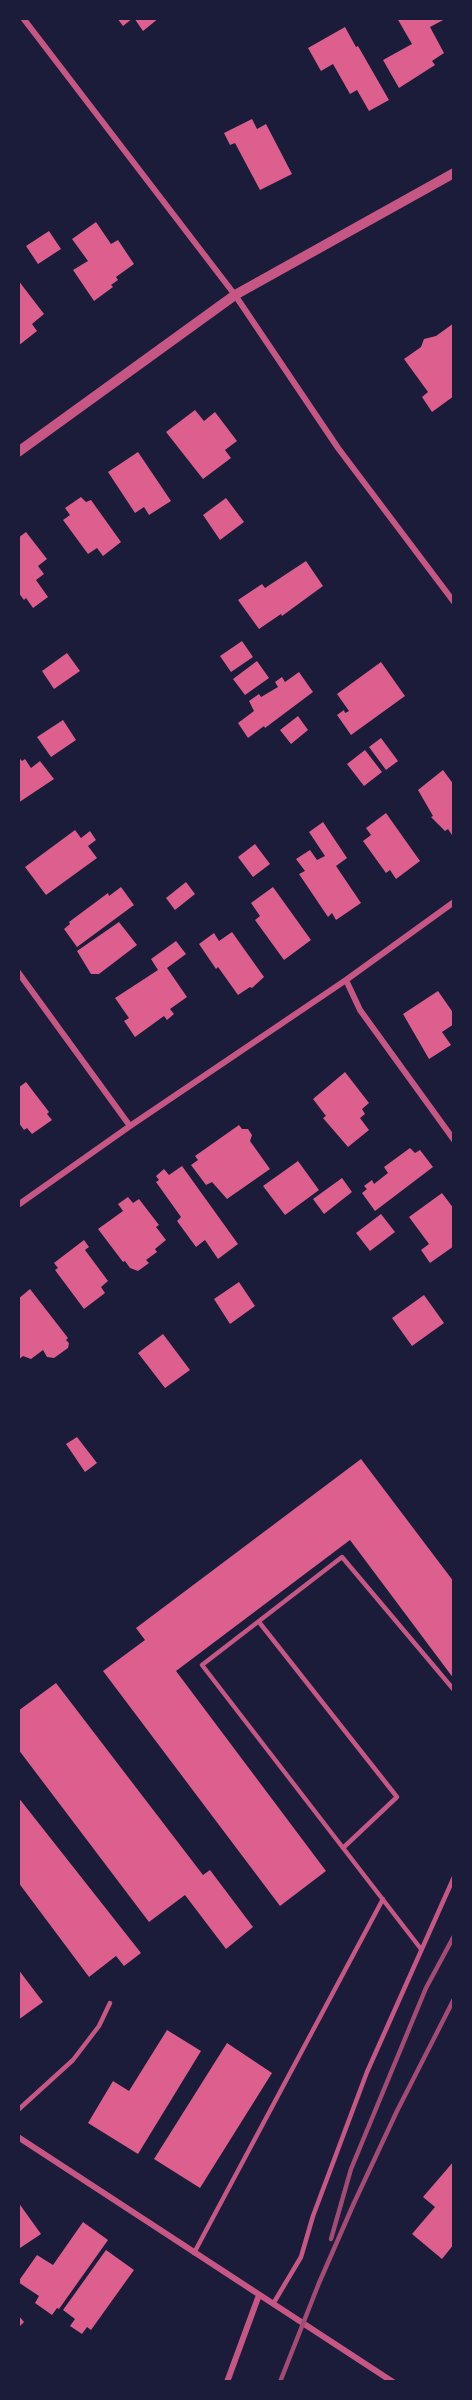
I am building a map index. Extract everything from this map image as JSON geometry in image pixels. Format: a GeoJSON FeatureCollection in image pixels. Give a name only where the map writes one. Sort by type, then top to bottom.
{"type":"FeatureCollection","features":[{"type":"Feature","properties":{"kind":"street"},"geometry":{"type":"LineString","coordinates":[[23,18],[236,295],[338,448],[454,602]]}},
{"type":"Feature","properties":{"kind":"street"},"geometry":{"type":"LineString","coordinates":[[18,452],[236,295],[454,172]]}},
{"type":"Feature","properties":{"kind":"street"},"geometry":{"type":"LineString","coordinates":[[18,1205],[346,980],[454,902]]}},
{"type":"Feature","properties":{"kind":"street"},"geometry":{"type":"LineString","coordinates":[[18,972],[130,1126]]}},
{"type":"Feature","properties":{"kind":"street"},"geometry":{"type":"LineString","coordinates":[[346,980],[360,1010],[454,1140]]}},
{"type":"Feature","properties":{"kind":"street"},"geometry":{"type":"LineString","coordinates":[[18,2137],[393,2382]]}},
{"type":"Feature","properties":{"kind":"street"},"geometry":{"type":"LineString","coordinates":[[227,2382],[259,2295]]}},
{"type":"Feature","properties":{"kind":"lane"},"geometry":{"type":"LineString","coordinates":[[421,1948],[202,1665],[342,1557],[454,1690]]}},
{"type":"Feature","properties":{"kind":"lane"},"geometry":{"type":"LineString","coordinates":[[259,1622],[397,1797],[343,1848]]}},
{"type":"Feature","properties":{"kind":"lane"},"geometry":{"type":"LineString","coordinates":[[273,2304],[301,2257],[313,2216],[367,2072],[454,1877]]}},
{"type":"Feature","properties":{"kind":"lane"},"geometry":{"type":"LineString","coordinates":[[194,2253],[383,1899]]}},
{"type":"Feature","properties":{"kind":"lane"},"geometry":{"type":"LineString","coordinates":[[18,2110],[73,2060],[99,2026],[110,2003]]}},
{"type":"Feature","properties":{"kind":"building"},"geometry":{"type":"Polygon","coordinates":[[[117,18],[133,18],[123,26],[117,18]]]}},
{"type":"Feature","properties":{"kind":"building"},"geometry":{"type":"Polygon","coordinates":[[[134,18],[159,18],[143,31],[134,18]]]}},
{"type":"Feature","properties":{"kind":"building"},"geometry":{"type":"Polygon","coordinates":[[[397,18],[447,18],[430,27],[444,53],[432,61],[435,65],[399,88],[383,60],[412,44],[397,18]]]}},
{"type":"Feature","properties":{"kind":"building"},"geometry":{"type":"Polygon","coordinates":[[[345,27],[389,100],[369,111],[357,90],[350,94],[333,64],[321,71],[308,48],[345,27]]]}},
{"type":"Feature","properties":{"kind":"building"},"geometry":{"type":"Polygon","coordinates":[[[252,119],[257,129],[266,124],[292,174],[260,190],[235,143],[230,145],[224,133],[252,119]]]}},
{"type":"Feature","properties":{"kind":"building"},"geometry":{"type":"Polygon","coordinates":[[[96,222],[111,244],[118,240],[134,264],[116,277],[118,280],[111,285],[113,287],[94,301],[73,270],[88,261],[72,239],[96,222]]]}},
{"type":"Feature","properties":{"kind":"building"},"geometry":{"type":"Polygon","coordinates":[[[49,231],[61,249],[38,264],[26,246],[49,231]]]}},
{"type":"Feature","properties":{"kind":"building"},"geometry":{"type":"Polygon","coordinates":[[[18,280],[44,314],[32,324],[37,331],[18,346],[18,280]]]}},
{"type":"Feature","properties":{"kind":"building"},"geometry":{"type":"Polygon","coordinates":[[[454,323],[454,396],[432,412],[422,397],[428,392],[404,359],[421,347],[424,339],[436,336],[454,323]]]}},
{"type":"Feature","properties":{"kind":"building"},"geometry":{"type":"Polygon","coordinates":[[[195,410],[204,421],[215,412],[237,441],[225,450],[231,458],[203,479],[166,432],[195,410]]]}},
{"type":"Feature","properties":{"kind":"building"},"geometry":{"type":"Polygon","coordinates":[[[138,452],[171,501],[149,515],[144,507],[135,513],[108,472],[138,452]]]}},
{"type":"Feature","properties":{"kind":"building"},"geometry":{"type":"Polygon","coordinates":[[[81,497],[86,502],[91,500],[121,542],[103,556],[97,548],[88,554],[63,520],[70,515],[65,508],[81,497]]]}},
{"type":"Feature","properties":{"kind":"building"},"geometry":{"type":"Polygon","coordinates":[[[226,498],[244,522],[220,540],[203,515],[226,498]]]}},
{"type":"Feature","properties":{"kind":"building"},"geometry":{"type":"Polygon","coordinates":[[[26,532],[47,559],[38,566],[44,574],[36,580],[48,597],[33,608],[18,592],[18,538],[26,532]]]}},
{"type":"Feature","properties":{"kind":"building"},"geometry":{"type":"Polygon","coordinates":[[[306,561],[323,586],[282,616],[281,614],[259,629],[238,600],[262,584],[265,588],[306,561]]]}},
{"type":"Feature","properties":{"kind":"building"},"geometry":{"type":"Polygon","coordinates":[[[242,641],[253,657],[231,672],[220,656],[242,641]]]}},
{"type":"Feature","properties":{"kind":"building"},"geometry":{"type":"Polygon","coordinates":[[[67,653],[80,671],[54,689],[42,671],[67,653]]]}},
{"type":"Feature","properties":{"kind":"building"},"geometry":{"type":"Polygon","coordinates":[[[257,661],[269,678],[245,695],[233,679],[257,661]]]}},
{"type":"Feature","properties":{"kind":"building"},"geometry":{"type":"Polygon","coordinates":[[[381,662],[405,696],[351,735],[337,715],[344,710],[345,713],[349,711],[337,694],[381,662]]]}},
{"type":"Feature","properties":{"kind":"building"},"geometry":{"type":"Polygon","coordinates":[[[299,672],[313,692],[248,738],[238,723],[254,711],[249,701],[259,694],[261,697],[278,687],[275,682],[282,677],[285,682],[299,672]]]}},
{"type":"Feature","properties":{"kind":"building"},"geometry":{"type":"Polygon","coordinates":[[[298,716],[308,730],[291,744],[280,730],[298,716]]]}},
{"type":"Feature","properties":{"kind":"building"},"geometry":{"type":"Polygon","coordinates":[[[63,720],[76,740],[51,757],[37,737],[63,720]]]}},
{"type":"Feature","properties":{"kind":"building"},"geometry":{"type":"Polygon","coordinates":[[[381,738],[398,761],[386,770],[369,747],[381,738]]]}},
{"type":"Feature","properties":{"kind":"building"},"geometry":{"type":"Polygon","coordinates":[[[365,750],[382,772],[364,786],[347,764],[365,750]]]}},
{"type":"Feature","properties":{"kind":"building"},"geometry":{"type":"Polygon","coordinates":[[[25,759],[31,768],[40,761],[54,779],[18,803],[18,760],[22,761],[25,759]]]}},
{"type":"Feature","properties":{"kind":"building"},"geometry":{"type":"Polygon","coordinates":[[[443,770],[454,785],[454,838],[448,829],[445,831],[431,817],[433,816],[418,790],[443,770]]]}},
{"type":"Feature","properties":{"kind":"building"},"geometry":{"type":"Polygon","coordinates":[[[386,813],[420,861],[396,879],[390,870],[386,873],[363,841],[371,835],[366,828],[386,813]]]}},
{"type":"Feature","properties":{"kind":"building"},"geometry":{"type":"Polygon","coordinates":[[[323,822],[347,858],[336,866],[361,903],[336,920],[332,913],[328,917],[299,874],[305,871],[296,859],[310,850],[317,860],[325,856],[309,832],[323,822]]]}},
{"type":"Feature","properties":{"kind":"building"},"geometry":{"type":"Polygon","coordinates":[[[75,830],[81,838],[90,831],[96,840],[88,846],[97,858],[46,895],[25,867],[75,830]]]}},
{"type":"Feature","properties":{"kind":"building"},"geometry":{"type":"Polygon","coordinates":[[[255,844],[270,864],[253,877],[238,857],[255,844]]]}},
{"type":"Feature","properties":{"kind":"building"},"geometry":{"type":"Polygon","coordinates":[[[186,882],[195,894],[175,910],[166,898],[186,882]]]}},
{"type":"Feature","properties":{"kind":"building"},"geometry":{"type":"Polygon","coordinates":[[[121,887],[134,905],[77,947],[64,929],[70,924],[69,922],[108,893],[109,896],[121,887]]]}},
{"type":"Feature","properties":{"kind":"building"},"geometry":{"type":"Polygon","coordinates":[[[273,887],[311,940],[284,960],[255,920],[260,916],[251,903],[273,887]]]}},
{"type":"Feature","properties":{"kind":"building"},"geometry":{"type":"Polygon","coordinates":[[[119,922],[137,945],[99,974],[91,974],[77,951],[119,922]]]}},
{"type":"Feature","properties":{"kind":"building"},"geometry":{"type":"Polygon","coordinates":[[[232,932],[264,977],[252,988],[238,995],[199,944],[214,933],[219,941],[232,932]]]}},
{"type":"Feature","properties":{"kind":"building"},"geometry":{"type":"Polygon","coordinates":[[[176,941],[186,954],[167,968],[187,997],[170,1009],[174,1014],[167,1020],[164,1016],[135,1037],[124,1021],[129,1018],[115,998],[158,970],[151,959],[176,941]]]}},
{"type":"Feature","properties":{"kind":"building"},"geometry":{"type":"Polygon","coordinates":[[[438,991],[454,1014],[454,1024],[442,1032],[451,1045],[429,1059],[403,1014],[438,991]]]}},
{"type":"Feature","properties":{"kind":"building"},"geometry":{"type":"Polygon","coordinates":[[[345,1072],[369,1103],[362,1109],[365,1114],[360,1118],[369,1130],[348,1147],[323,1118],[326,1116],[313,1099],[345,1072]]]}},
{"type":"Feature","properties":{"kind":"building"},"geometry":{"type":"Polygon","coordinates":[[[26,1082],[49,1112],[47,1114],[52,1120],[32,1134],[27,1128],[24,1130],[18,1122],[18,1088],[26,1082]]]}},
{"type":"Feature","properties":{"kind":"building"},"geometry":{"type":"Polygon","coordinates":[[[239,1125],[242,1129],[248,1129],[252,1135],[250,1141],[270,1169],[227,1199],[212,1182],[206,1185],[191,1165],[198,1160],[195,1156],[239,1125]]]}},
{"type":"Feature","properties":{"kind":"building"},"geometry":{"type":"Polygon","coordinates":[[[410,1148],[415,1153],[420,1150],[433,1167],[375,1211],[362,1193],[367,1189],[364,1186],[372,1180],[374,1184],[388,1173],[384,1167],[410,1148]]]}},
{"type":"Feature","properties":{"kind":"building"},"geometry":{"type":"Polygon","coordinates":[[[298,1161],[319,1190],[285,1215],[263,1186],[298,1161]]]}},
{"type":"Feature","properties":{"kind":"building"},"geometry":{"type":"Polygon","coordinates":[[[182,1166],[238,1244],[218,1259],[205,1240],[196,1247],[177,1221],[181,1217],[156,1182],[159,1180],[156,1176],[164,1169],[169,1175],[182,1166]]]}},
{"type":"Feature","properties":{"kind":"building"},"geometry":{"type":"Polygon","coordinates":[[[342,1178],[352,1192],[324,1214],[313,1199],[342,1178]]]}},
{"type":"Feature","properties":{"kind":"building"},"geometry":{"type":"Polygon","coordinates":[[[442,1193],[454,1209],[454,1235],[452,1236],[454,1246],[430,1263],[421,1250],[429,1244],[409,1217],[442,1193]]]}},
{"type":"Feature","properties":{"kind":"building"},"geometry":{"type":"Polygon","coordinates":[[[128,1197],[133,1203],[139,1199],[159,1225],[156,1227],[166,1240],[155,1249],[157,1252],[146,1260],[149,1263],[138,1271],[130,1268],[125,1261],[123,1262],[98,1229],[123,1211],[118,1204],[128,1197]]]}},
{"type":"Feature","properties":{"kind":"building"},"geometry":{"type":"Polygon","coordinates":[[[381,1214],[395,1232],[370,1251],[356,1233],[381,1214]]]}},
{"type":"Feature","properties":{"kind":"building"},"geometry":{"type":"Polygon","coordinates":[[[84,1240],[89,1247],[85,1250],[108,1281],[101,1287],[105,1293],[84,1309],[55,1270],[58,1268],[54,1263],[84,1240]]]}},
{"type":"Feature","properties":{"kind":"building"},"geometry":{"type":"Polygon","coordinates":[[[239,1282],[255,1306],[230,1324],[214,1299],[239,1282]]]}},
{"type":"Feature","properties":{"kind":"building"},"geometry":{"type":"Polygon","coordinates":[[[30,1289],[68,1338],[66,1340],[69,1343],[68,1348],[54,1358],[47,1357],[43,1350],[31,1359],[23,1356],[18,1360],[18,1299],[30,1289]]]}},
{"type":"Feature","properties":{"kind":"building"},"geometry":{"type":"Polygon","coordinates":[[[424,1295],[444,1323],[412,1346],[392,1318],[424,1295]]]}},
{"type":"Feature","properties":{"kind":"building"},"geometry":{"type":"Polygon","coordinates":[[[163,1334],[190,1370],[165,1388],[138,1353],[163,1334]]]}},
{"type":"Feature","properties":{"kind":"building"},"geometry":{"type":"Polygon","coordinates":[[[77,1437],[97,1463],[85,1472],[66,1444],[77,1437]]]}},
{"type":"Feature","properties":{"kind":"building"},"geometry":{"type":"Polygon","coordinates":[[[361,1459],[454,1582],[454,1679],[350,1540],[176,1671],[326,1871],[280,1906],[103,1671],[145,1640],[136,1628],[361,1459]]]}},
{"type":"Feature","properties":{"kind":"building"},"geometry":{"type":"Polygon","coordinates":[[[56,1683],[203,1875],[210,1870],[253,1927],[226,1949],[185,1895],[149,1922],[18,1749],[18,1711],[56,1683]]]}},
{"type":"Feature","properties":{"kind":"building"},"geometry":{"type":"Polygon","coordinates":[[[18,1797],[141,1953],[124,1966],[116,1956],[89,1977],[18,1882],[18,1797]]]}},
{"type":"Feature","properties":{"kind":"building"},"geometry":{"type":"Polygon","coordinates":[[[18,1969],[43,2002],[18,2020],[18,1969]]]}},
{"type":"Feature","properties":{"kind":"building"},"geometry":{"type":"Polygon","coordinates":[[[167,2030],[201,2051],[138,2154],[88,2123],[113,2081],[129,2091],[167,2030]]]}},
{"type":"Feature","properties":{"kind":"building"},"geometry":{"type":"Polygon","coordinates":[[[227,2043],[272,2073],[200,2188],[154,2159],[227,2043]]]}},
{"type":"Feature","properties":{"kind":"building"},"geometry":{"type":"Polygon","coordinates":[[[454,2161],[454,2244],[442,2259],[412,2234],[435,2207],[423,2197],[454,2161]]]}},
{"type":"Feature","properties":{"kind":"building"},"geometry":{"type":"Polygon","coordinates":[[[18,2202],[41,2234],[20,2248],[18,2245],[18,2202]]]}},
{"type":"Feature","properties":{"kind":"building"},"geometry":{"type":"Polygon","coordinates":[[[83,2222],[108,2240],[59,2309],[57,2308],[52,2315],[35,2303],[39,2296],[18,2282],[37,2255],[53,2265],[83,2222]]]}},
{"type":"Feature","properties":{"kind":"building"},"geometry":{"type":"Polygon","coordinates":[[[106,2250],[134,2270],[91,2330],[87,2327],[82,2334],[70,2326],[75,2319],[63,2310],[106,2250]]]}},
{"type":"Feature","properties":{"kind":"building"},"geometry":{"type":"Polygon","coordinates":[[[18,2315],[24,2322],[18,2328],[18,2315]]]}},
{"type":"Feature","properties":{"kind":"railway"},"geometry":{"type":"LineString","coordinates":[[331,2239],[351,2169],[426,1988],[454,1936]]}},
{"type":"Feature","properties":{"kind":"railway"},"geometry":{"type":"LineString","coordinates":[[280,2382],[354,2203],[397,2111],[454,1999]]}}]}
